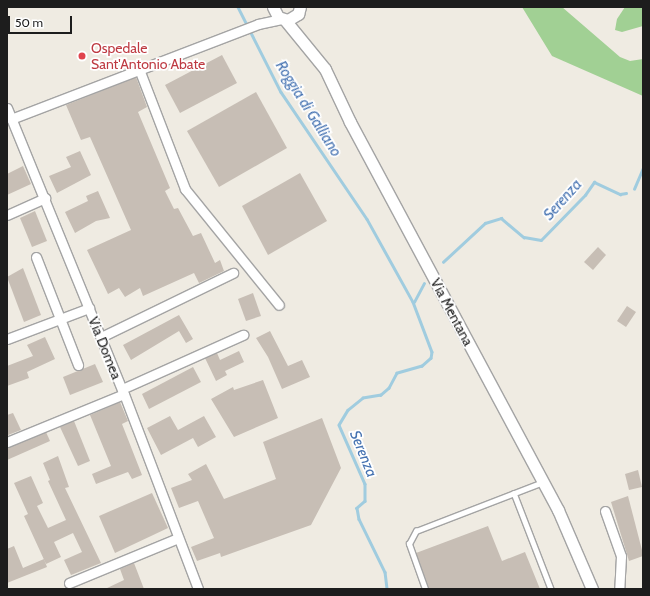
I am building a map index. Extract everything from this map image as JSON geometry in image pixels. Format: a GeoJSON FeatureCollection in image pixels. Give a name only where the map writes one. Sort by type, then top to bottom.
{"type":"FeatureCollection","features":[{"type":"Feature","properties":{"kind":"street"},"geometry":{"type":"LineString","coordinates":[[11,119],[133,68],[259,24],[300,7]]}},
{"type":"Feature","properties":{"kind":"street","name":"Via Mentana"},"geometry":{"type":"LineString","coordinates":[[282,15],[325,69],[350,122],[543,482],[592,589]]}},
{"type":"Feature","properties":{"kind":"street"},"geometry":{"type":"LineString","coordinates":[[133,68],[185,189],[279,305]]}},
{"type":"Feature","properties":{"kind":"street","name":"Via Domea"},"geometry":{"type":"LineString","coordinates":[[7,108],[123,391],[198,589]]}},
{"type":"Feature","properties":{"kind":"street"},"geometry":{"type":"LineString","coordinates":[[7,215],[45,198]]}},
{"type":"Feature","properties":{"kind":"street"},"geometry":{"type":"LineString","coordinates":[[36,257],[62,319],[78,365]]}},
{"type":"Feature","properties":{"kind":"street"},"geometry":{"type":"LineString","coordinates":[[101,337],[233,273]]}},
{"type":"Feature","properties":{"kind":"street"},"geometry":{"type":"LineString","coordinates":[[7,339],[89,308]]}},
{"type":"Feature","properties":{"kind":"street"},"geometry":{"type":"LineString","coordinates":[[7,442],[123,391],[243,335]]}},
{"type":"Feature","properties":{"kind":"street"},"geometry":{"type":"LineString","coordinates":[[605,511],[621,556],[619,589]]}},
{"type":"Feature","properties":{"kind":"street"},"geometry":{"type":"LineString","coordinates":[[69,583],[178,538]]}},
{"type":"Feature","properties":{"kind":"lane"},"geometry":{"type":"LineString","coordinates":[[425,589],[409,544],[416,531],[543,482]]}},
{"type":"Feature","properties":{"kind":"lane"},"geometry":{"type":"LineString","coordinates":[[514,493],[551,589]]}},
{"type":"Feature","properties":{"kind":"green space"},"geometry":{"type":"Polygon","coordinates":[[[522,7],[562,7],[620,57],[630,61],[643,59],[643,96],[552,56],[522,7]]]}},
{"type":"Feature","properties":{"kind":"green space"},"geometry":{"type":"Polygon","coordinates":[[[625,7],[643,7],[643,26],[622,32],[615,30],[617,19],[625,7]]]}},
{"type":"Feature","properties":{"kind":"building"},"geometry":{"type":"Polygon","coordinates":[[[222,55],[237,83],[180,113],[165,85],[222,55]]]}},
{"type":"Feature","properties":{"kind":"building"},"geometry":{"type":"Polygon","coordinates":[[[136,77],[147,107],[138,112],[170,188],[165,191],[174,209],[178,208],[193,236],[201,233],[215,263],[220,260],[224,271],[199,283],[194,273],[143,296],[140,288],[125,297],[119,288],[108,294],[87,250],[131,230],[90,137],[81,140],[66,105],[136,77]]]}},
{"type":"Feature","properties":{"kind":"building"},"geometry":{"type":"Polygon","coordinates":[[[256,92],[287,148],[219,187],[187,131],[256,92]]]}},
{"type":"Feature","properties":{"kind":"building"},"geometry":{"type":"Polygon","coordinates":[[[80,151],[91,175],[57,193],[49,176],[71,167],[66,157],[80,151]]]}},
{"type":"Feature","properties":{"kind":"building"},"geometry":{"type":"Polygon","coordinates":[[[23,166],[31,184],[7,195],[7,174],[23,166]]]}},
{"type":"Feature","properties":{"kind":"building"},"geometry":{"type":"Polygon","coordinates":[[[300,173],[327,221],[268,255],[242,206],[300,173]]]}},
{"type":"Feature","properties":{"kind":"building"},"geometry":{"type":"Polygon","coordinates":[[[98,191],[110,218],[96,221],[75,233],[65,212],[88,201],[86,196],[98,191]]]}},
{"type":"Feature","properties":{"kind":"building"},"geometry":{"type":"Polygon","coordinates":[[[35,211],[47,241],[32,247],[20,218],[35,211]]]}},
{"type":"Feature","properties":{"kind":"building"},"geometry":{"type":"Polygon","coordinates":[[[598,247],[606,255],[593,270],[584,262],[598,247]]]}},
{"type":"Feature","properties":{"kind":"building"},"geometry":{"type":"Polygon","coordinates":[[[23,268],[41,315],[24,322],[7,277],[23,268]]]}},
{"type":"Feature","properties":{"kind":"building"},"geometry":{"type":"Polygon","coordinates":[[[253,293],[261,316],[246,321],[238,299],[253,293]]]}},
{"type":"Feature","properties":{"kind":"building"},"geometry":{"type":"Polygon","coordinates":[[[627,306],[636,312],[626,327],[617,321],[627,306]]]}},
{"type":"Feature","properties":{"kind":"building"},"geometry":{"type":"Polygon","coordinates":[[[179,315],[193,339],[186,343],[179,331],[131,360],[123,345],[179,315]]]}},
{"type":"Feature","properties":{"kind":"building"},"geometry":{"type":"Polygon","coordinates":[[[270,331],[288,366],[302,360],[310,377],[282,389],[268,357],[256,338],[270,331]]]}},
{"type":"Feature","properties":{"kind":"building"},"geometry":{"type":"Polygon","coordinates":[[[45,337],[55,359],[27,372],[29,378],[7,386],[7,366],[33,356],[27,345],[45,337]]]}},
{"type":"Feature","properties":{"kind":"building"},"geometry":{"type":"Polygon","coordinates":[[[239,351],[244,362],[225,371],[227,375],[216,381],[205,358],[217,353],[220,360],[239,351]]]}},
{"type":"Feature","properties":{"kind":"building"},"geometry":{"type":"Polygon","coordinates":[[[95,364],[103,382],[70,395],[63,377],[95,364]]]}},
{"type":"Feature","properties":{"kind":"building"},"geometry":{"type":"Polygon","coordinates":[[[193,367],[201,382],[149,409],[142,394],[193,367]]]}},
{"type":"Feature","properties":{"kind":"building"},"geometry":{"type":"Polygon","coordinates":[[[263,380],[278,418],[234,437],[211,399],[233,387],[234,390],[263,380]]]}},
{"type":"Feature","properties":{"kind":"building"},"geometry":{"type":"Polygon","coordinates":[[[120,402],[128,421],[122,424],[142,475],[132,479],[128,472],[96,484],[92,474],[111,466],[90,415],[120,402]]]}},
{"type":"Feature","properties":{"kind":"building"},"geometry":{"type":"Polygon","coordinates":[[[13,413],[21,430],[8,435],[7,415],[13,413]]]}},
{"type":"Feature","properties":{"kind":"building"},"geometry":{"type":"Polygon","coordinates":[[[170,416],[178,430],[204,416],[216,437],[198,447],[193,438],[161,455],[147,428],[170,416]]]}},
{"type":"Feature","properties":{"kind":"building"},"geometry":{"type":"Polygon","coordinates":[[[322,418],[341,468],[311,525],[221,557],[220,553],[197,561],[191,547],[214,538],[198,501],[179,508],[171,488],[192,480],[188,474],[206,464],[224,499],[276,479],[263,442],[322,418]]]}},
{"type":"Feature","properties":{"kind":"building"},"geometry":{"type":"Polygon","coordinates":[[[74,421],[90,461],[78,466],[60,427],[74,421]]]}},
{"type":"Feature","properties":{"kind":"building"},"geometry":{"type":"Polygon","coordinates":[[[46,432],[50,441],[7,460],[7,448],[46,432]]]}},
{"type":"Feature","properties":{"kind":"building"},"geometry":{"type":"Polygon","coordinates":[[[58,456],[69,487],[65,488],[101,563],[71,575],[64,560],[82,552],[73,533],[54,542],[61,557],[46,564],[24,516],[28,514],[14,483],[31,476],[43,503],[37,506],[48,528],[66,520],[48,481],[50,480],[43,463],[58,456]]]}},
{"type":"Feature","properties":{"kind":"building"},"geometry":{"type":"Polygon","coordinates":[[[638,470],[642,487],[629,490],[625,474],[638,470]]]}},
{"type":"Feature","properties":{"kind":"building"},"geometry":{"type":"Polygon","coordinates":[[[152,493],[168,528],[115,553],[99,516],[152,493]]]}},
{"type":"Feature","properties":{"kind":"building"},"geometry":{"type":"Polygon","coordinates":[[[628,496],[643,554],[643,556],[629,561],[611,502],[628,496]]]}},
{"type":"Feature","properties":{"kind":"building"},"geometry":{"type":"Polygon","coordinates":[[[488,526],[502,561],[525,552],[540,589],[429,589],[416,553],[488,526]]]}},
{"type":"Feature","properties":{"kind":"building"},"geometry":{"type":"Polygon","coordinates":[[[14,546],[23,568],[44,559],[47,567],[7,583],[7,549],[14,546]]]}},
{"type":"Feature","properties":{"kind":"building"},"geometry":{"type":"Polygon","coordinates":[[[134,563],[144,589],[105,589],[124,580],[120,569],[134,563]]]}},
{"type":"Feature","properties":{"kind":"waterway","name":"Serenza"},"geometry":{"type":"LineString","coordinates":[[238,7],[281,92],[367,219],[413,302],[432,352],[431,358],[422,366],[397,373],[389,388],[381,395],[363,398],[348,410],[339,425],[365,484],[365,501],[357,508],[359,519],[385,572],[387,589]]}},
{"type":"Feature","properties":{"kind":"waterway","name":"Serenza"},"geometry":{"type":"LineString","coordinates":[[634,189],[643,168]]}},
{"type":"Feature","properties":{"kind":"waterway","name":"Serenza"},"geometry":{"type":"LineString","coordinates":[[443,262],[485,223],[501,218],[524,237],[541,240],[585,195],[594,182],[620,194],[626,193]]}},
{"type":"Feature","properties":{"kind":"waterway","name":"Serenza"},"geometry":{"type":"LineString","coordinates":[[414,302],[424,283]]}},
{"type":"Feature","properties":{"kind":"place","name":"Ospedale Sant'Antonio Abate"},"geometry":{"type":"Point","coordinates":[82,56]}},
{"type":"Feature","properties":{"kind":"water label","name":"Roggia di Galliano"},"geometry":{"type":"Point","coordinates":[308,109]}}]}
